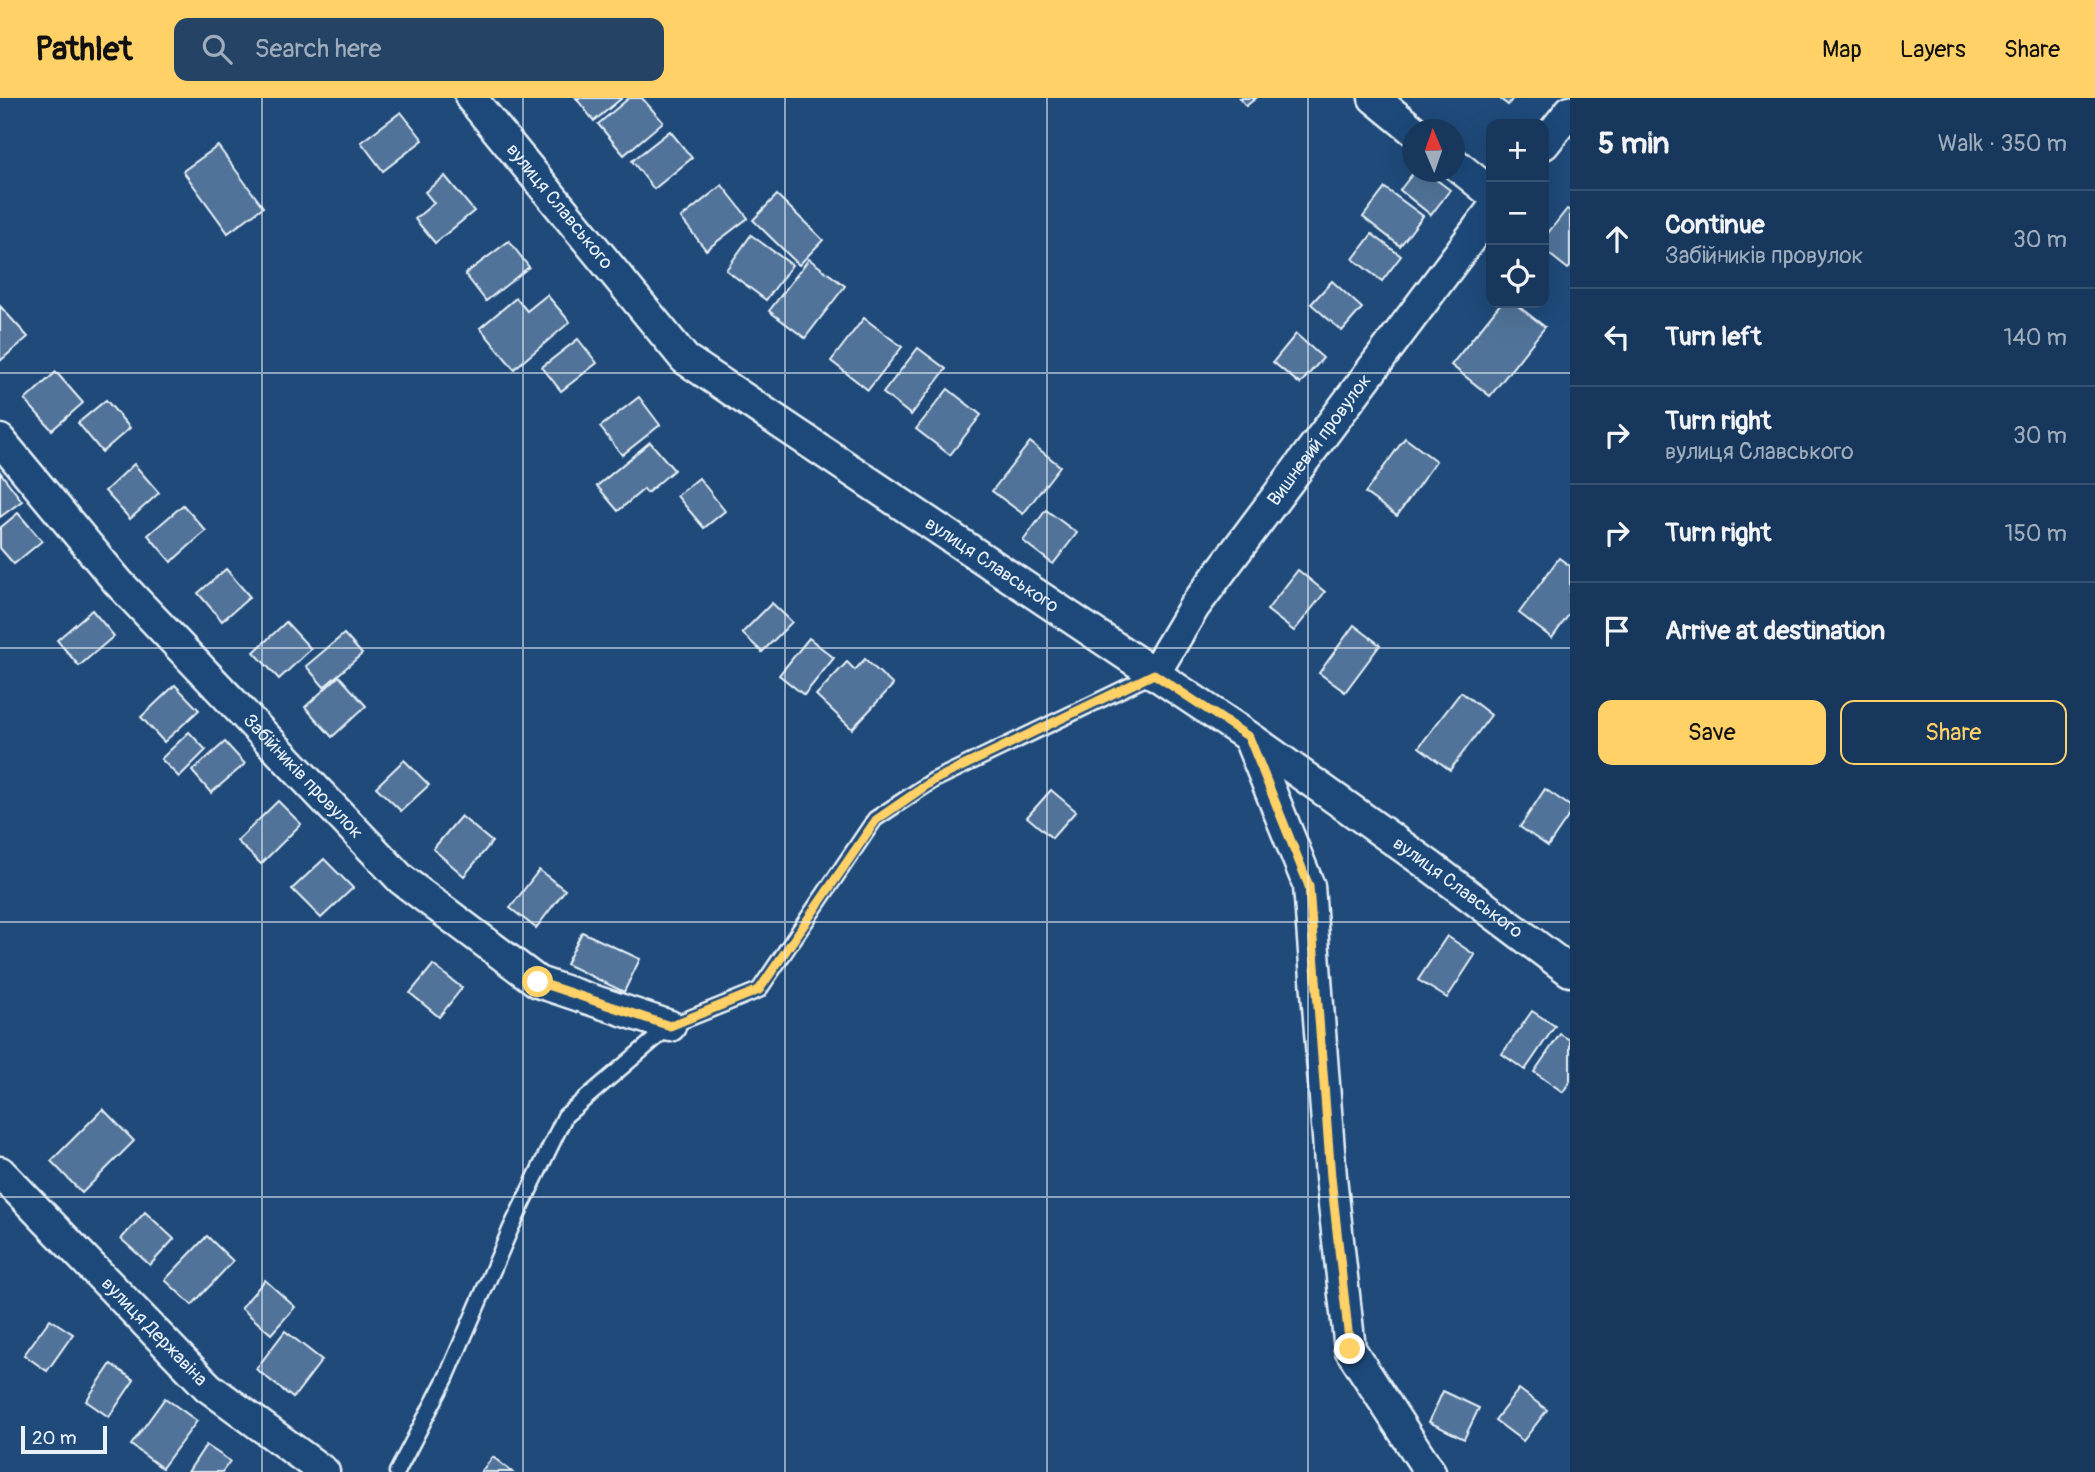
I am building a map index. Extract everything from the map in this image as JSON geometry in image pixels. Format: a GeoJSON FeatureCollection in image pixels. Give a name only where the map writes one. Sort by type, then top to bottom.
{"type":"FeatureCollection","features":[{"type":"Feature","properties":{"kind":"street","name":"вулиця Славського"},"geometry":{"type":"LineString","coordinates":[[471,98],[685,359],[1249,737],[1430,866],[1570,971]]}},
{"type":"Feature","properties":{"kind":"street"},"geometry":{"type":"LineString","coordinates":[[1374,98],[1402,121]]}},
{"type":"Feature","properties":{"kind":"street"},"geometry":{"type":"LineString","coordinates":[[1549,138],[1570,111]]}},
{"type":"Feature","properties":{"kind":"street"},"geometry":{"type":"LineString","coordinates":[[1465,172],[1486,189]]}},
{"type":"Feature","properties":{"kind":"street","name":"Вишневий провулок"},"geometry":{"type":"LineString","coordinates":[[1154,674],[1194,607],[1486,218]]}},
{"type":"Feature","properties":{"kind":"street","name":"Забійників провулок"},"geometry":{"type":"LineString","coordinates":[[0,440],[118,582],[401,879],[538,982],[670,1026]]}},
{"type":"Feature","properties":{"kind":"street"},"geometry":{"type":"LineString","coordinates":[[1249,737],[1309,886],[1331,1177],[1350,1349],[1430,1472]]}},
{"type":"Feature","properties":{"kind":"street","name":"вулиця Державіна"},"geometry":{"type":"LineString","coordinates":[[0,1172],[208,1387],[324,1472]]}},
{"type":"Feature","properties":{"kind":"lane"},"geometry":{"type":"LineString","coordinates":[[397,1472],[446,1378],[511,1228],[565,1116],[670,1026],[759,990],[876,820],[934,780],[1154,674]]}},
{"type":"Feature","properties":{"kind":"building"},"geometry":{"type":"Polygon","coordinates":[[[576,98],[622,98],[594,121],[576,98]]]}},
{"type":"Feature","properties":{"kind":"building"},"geometry":{"type":"Polygon","coordinates":[[[629,98],[642,98],[663,122],[624,155],[598,124],[629,98]]]}},
{"type":"Feature","properties":{"kind":"building"},"geometry":{"type":"Polygon","coordinates":[[[1240,98],[1256,98],[1246,106],[1240,98]]]}},
{"type":"Feature","properties":{"kind":"building"},"geometry":{"type":"Polygon","coordinates":[[[1499,98],[1513,98],[1508,105],[1499,98]]]}},
{"type":"Feature","properties":{"kind":"building"},"geometry":{"type":"Polygon","coordinates":[[[401,112],[423,140],[383,171],[361,142],[401,112]]]}},
{"type":"Feature","properties":{"kind":"building"},"geometry":{"type":"Polygon","coordinates":[[[670,131],[692,158],[654,189],[632,161],[670,131]]]}},
{"type":"Feature","properties":{"kind":"building"},"geometry":{"type":"Polygon","coordinates":[[[218,146],[263,207],[228,233],[183,171],[218,146]]]}},
{"type":"Feature","properties":{"kind":"building"},"geometry":{"type":"Polygon","coordinates":[[[445,176],[474,211],[435,243],[415,219],[434,203],[425,192],[445,176]]]}},
{"type":"Feature","properties":{"kind":"building"},"geometry":{"type":"Polygon","coordinates":[[[1406,182],[1439,182],[1450,190],[1431,215],[1400,190],[1406,182]]]}},
{"type":"Feature","properties":{"kind":"building"},"geometry":{"type":"Polygon","coordinates":[[[722,185],[748,218],[706,250],[681,218],[722,185]]]}},
{"type":"Feature","properties":{"kind":"building"},"geometry":{"type":"Polygon","coordinates":[[[1385,188],[1423,216],[1400,246],[1363,217],[1385,188]]]}},
{"type":"Feature","properties":{"kind":"building"},"geometry":{"type":"Polygon","coordinates":[[[777,195],[823,240],[799,265],[753,220],[777,195]]]}},
{"type":"Feature","properties":{"kind":"building"},"geometry":{"type":"Polygon","coordinates":[[[1567,209],[1570,211],[1568,269],[1549,254],[1549,232],[1567,209]]]}},
{"type":"Feature","properties":{"kind":"building"},"geometry":{"type":"Polygon","coordinates":[[[1372,234],[1401,256],[1382,281],[1353,259],[1372,234]]]}},
{"type":"Feature","properties":{"kind":"building"},"geometry":{"type":"Polygon","coordinates":[[[751,235],[792,265],[766,300],[726,270],[751,235]]]}},
{"type":"Feature","properties":{"kind":"building"},"geometry":{"type":"Polygon","coordinates":[[[509,241],[529,267],[486,301],[465,274],[509,241]]]}},
{"type":"Feature","properties":{"kind":"building"},"geometry":{"type":"Polygon","coordinates":[[[809,259],[845,286],[805,338],[769,311],[809,259]]]}},
{"type":"Feature","properties":{"kind":"building"},"geometry":{"type":"Polygon","coordinates":[[[1332,281],[1362,308],[1342,331],[1311,304],[1332,281]]]}},
{"type":"Feature","properties":{"kind":"building"},"geometry":{"type":"Polygon","coordinates":[[[547,295],[570,322],[514,369],[480,328],[516,298],[527,311],[547,295]]]}},
{"type":"Feature","properties":{"kind":"building"},"geometry":{"type":"Polygon","coordinates":[[[0,306],[28,337],[0,361],[0,306]]]}},
{"type":"Feature","properties":{"kind":"building"},"geometry":{"type":"Polygon","coordinates":[[[1497,308],[1520,308],[1545,327],[1490,396],[1451,365],[1497,308]]]}},
{"type":"Feature","properties":{"kind":"building"},"geometry":{"type":"Polygon","coordinates":[[[864,318],[902,347],[868,390],[831,361],[864,318]]]}},
{"type":"Feature","properties":{"kind":"building"},"geometry":{"type":"Polygon","coordinates":[[[1296,334],[1323,358],[1300,384],[1273,362],[1296,334]]]}},
{"type":"Feature","properties":{"kind":"building"},"geometry":{"type":"Polygon","coordinates":[[[578,339],[597,363],[561,391],[542,367],[578,339]]]}},
{"type":"Feature","properties":{"kind":"building"},"geometry":{"type":"Polygon","coordinates":[[[918,348],[946,369],[911,415],[883,393],[918,348]]]}},
{"type":"Feature","properties":{"kind":"building"},"geometry":{"type":"Polygon","coordinates":[[[56,372],[83,403],[52,430],[25,400],[56,372]]]}},
{"type":"Feature","properties":{"kind":"building"},"geometry":{"type":"Polygon","coordinates":[[[948,389],[981,415],[950,455],[916,429],[948,389]]]}},
{"type":"Feature","properties":{"kind":"building"},"geometry":{"type":"Polygon","coordinates":[[[639,397],[660,425],[622,455],[600,427],[639,397]]]}},
{"type":"Feature","properties":{"kind":"building"},"geometry":{"type":"Polygon","coordinates":[[[106,400],[130,428],[102,452],[78,423],[106,400]]]}},
{"type":"Feature","properties":{"kind":"building"},"geometry":{"type":"Polygon","coordinates":[[[1405,438],[1436,461],[1397,516],[1365,493],[1405,438]]]}},
{"type":"Feature","properties":{"kind":"building"},"geometry":{"type":"Polygon","coordinates":[[[650,442],[674,470],[647,493],[644,489],[618,511],[597,486],[650,442]]]}},
{"type":"Feature","properties":{"kind":"building"},"geometry":{"type":"Polygon","coordinates":[[[1030,442],[1060,466],[1023,514],[992,491],[1030,442]]]}},
{"type":"Feature","properties":{"kind":"building"},"geometry":{"type":"Polygon","coordinates":[[[134,464],[159,493],[130,519],[105,491],[134,464]]]}},
{"type":"Feature","properties":{"kind":"building"},"geometry":{"type":"Polygon","coordinates":[[[0,472],[22,501],[0,517],[0,472]]]}},
{"type":"Feature","properties":{"kind":"building"},"geometry":{"type":"Polygon","coordinates":[[[699,478],[725,511],[704,528],[677,496],[699,478]]]}},
{"type":"Feature","properties":{"kind":"building"},"geometry":{"type":"Polygon","coordinates":[[[183,505],[206,531],[171,562],[148,535],[183,505]]]}},
{"type":"Feature","properties":{"kind":"building"},"geometry":{"type":"Polygon","coordinates":[[[1046,510],[1077,533],[1053,564],[1023,541],[1046,510]]]}},
{"type":"Feature","properties":{"kind":"building"},"geometry":{"type":"Polygon","coordinates":[[[18,513],[42,541],[14,564],[0,548],[0,528],[18,513]]]}},
{"type":"Feature","properties":{"kind":"building"},"geometry":{"type":"Polygon","coordinates":[[[1559,558],[1570,566],[1570,613],[1552,638],[1519,613],[1559,558]]]}},
{"type":"Feature","properties":{"kind":"building"},"geometry":{"type":"Polygon","coordinates":[[[226,569],[250,597],[222,621],[198,593],[226,569]]]}},
{"type":"Feature","properties":{"kind":"building"},"geometry":{"type":"Polygon","coordinates":[[[1298,570],[1325,592],[1294,631],[1267,610],[1298,570]]]}},
{"type":"Feature","properties":{"kind":"building"},"geometry":{"type":"Polygon","coordinates":[[[772,603],[792,622],[762,652],[742,633],[772,603]]]}},
{"type":"Feature","properties":{"kind":"building"},"geometry":{"type":"Polygon","coordinates":[[[92,610],[114,636],[79,666],[57,640],[92,610]]]}},
{"type":"Feature","properties":{"kind":"building"},"geometry":{"type":"Polygon","coordinates":[[[286,622],[311,649],[279,679],[254,652],[286,622]]]}},
{"type":"Feature","properties":{"kind":"building"},"geometry":{"type":"Polygon","coordinates":[[[1354,625],[1380,645],[1345,692],[1319,673],[1354,625]]]}},
{"type":"Feature","properties":{"kind":"building"},"geometry":{"type":"Polygon","coordinates":[[[344,634],[362,654],[324,687],[306,666],[344,634]]]}},
{"type":"Feature","properties":{"kind":"building"},"geometry":{"type":"Polygon","coordinates":[[[809,638],[834,658],[804,695],[779,675],[809,638]]]}},
{"type":"Feature","properties":{"kind":"building"},"geometry":{"type":"Polygon","coordinates":[[[865,659],[893,685],[852,729],[816,695],[847,662],[855,670],[865,659]]]}},
{"type":"Feature","properties":{"kind":"building"},"geometry":{"type":"Polygon","coordinates":[[[339,676],[366,706],[332,737],[305,707],[339,676]]]}},
{"type":"Feature","properties":{"kind":"building"},"geometry":{"type":"Polygon","coordinates":[[[175,685],[199,710],[164,742],[141,717],[175,685]]]}},
{"type":"Feature","properties":{"kind":"building"},"geometry":{"type":"Polygon","coordinates":[[[1461,692],[1491,715],[1450,770],[1419,747],[1461,692]]]}},
{"type":"Feature","properties":{"kind":"building"},"geometry":{"type":"Polygon","coordinates":[[[189,732],[206,750],[179,777],[161,759],[189,732]]]}},
{"type":"Feature","properties":{"kind":"building"},"geometry":{"type":"Polygon","coordinates":[[[225,742],[245,764],[211,793],[192,771],[225,742]]]}},
{"type":"Feature","properties":{"kind":"building"},"geometry":{"type":"Polygon","coordinates":[[[404,760],[429,785],[401,811],[376,787],[404,760]]]}},
{"type":"Feature","properties":{"kind":"building"},"geometry":{"type":"Polygon","coordinates":[[[1545,789],[1570,806],[1570,814],[1548,846],[1520,827],[1545,789]]]}},
{"type":"Feature","properties":{"kind":"building"},"geometry":{"type":"Polygon","coordinates":[[[1051,790],[1076,811],[1052,838],[1027,817],[1051,790]]]}},
{"type":"Feature","properties":{"kind":"building"},"geometry":{"type":"Polygon","coordinates":[[[278,801],[301,824],[261,864],[237,841],[278,801]]]}},
{"type":"Feature","properties":{"kind":"building"},"geometry":{"type":"Polygon","coordinates":[[[461,816],[492,842],[464,876],[433,849],[461,816]]]}},
{"type":"Feature","properties":{"kind":"building"},"geometry":{"type":"Polygon","coordinates":[[[324,859],[353,888],[321,918],[292,889],[324,859]]]}},
{"type":"Feature","properties":{"kind":"building"},"geometry":{"type":"Polygon","coordinates":[[[539,870],[565,890],[536,928],[510,908],[539,870]]]}},
{"type":"Feature","properties":{"kind":"building"},"geometry":{"type":"Polygon","coordinates":[[[582,932],[640,959],[624,992],[566,964],[582,932]]]}},
{"type":"Feature","properties":{"kind":"building"},"geometry":{"type":"Polygon","coordinates":[[[1447,936],[1475,955],[1447,998],[1418,980],[1447,936]]]}},
{"type":"Feature","properties":{"kind":"building"},"geometry":{"type":"Polygon","coordinates":[[[433,965],[462,988],[439,1017],[410,993],[433,965]]]}},
{"type":"Feature","properties":{"kind":"building"},"geometry":{"type":"Polygon","coordinates":[[[1532,1011],[1555,1026],[1525,1070],[1502,1054],[1532,1011]]]}},
{"type":"Feature","properties":{"kind":"building"},"geometry":{"type":"Polygon","coordinates":[[[1560,1034],[1570,1040],[1570,1081],[1563,1092],[1534,1072],[1560,1034]]]}},
{"type":"Feature","properties":{"kind":"building"},"geometry":{"type":"Polygon","coordinates":[[[103,1109],[134,1141],[82,1193],[51,1161],[103,1109]]]}},
{"type":"Feature","properties":{"kind":"building"},"geometry":{"type":"Polygon","coordinates":[[[145,1212],[174,1239],[150,1265],[121,1239],[145,1212]]]}},
{"type":"Feature","properties":{"kind":"building"},"geometry":{"type":"Polygon","coordinates":[[[207,1236],[233,1261],[192,1305],[165,1280],[207,1236]]]}},
{"type":"Feature","properties":{"kind":"building"},"geometry":{"type":"Polygon","coordinates":[[[265,1280],[295,1307],[271,1334],[241,1308],[265,1280]]]}},
{"type":"Feature","properties":{"kind":"building"},"geometry":{"type":"Polygon","coordinates":[[[50,1319],[73,1334],[47,1371],[24,1355],[50,1319]]]}},
{"type":"Feature","properties":{"kind":"building"},"geometry":{"type":"Polygon","coordinates":[[[285,1331],[322,1360],[293,1398],[256,1369],[285,1331]]]}},
{"type":"Feature","properties":{"kind":"building"},"geometry":{"type":"Polygon","coordinates":[[[111,1364],[134,1380],[109,1417],[86,1401],[111,1364]]]}},
{"type":"Feature","properties":{"kind":"building"},"geometry":{"type":"Polygon","coordinates":[[[1519,1389],[1547,1410],[1523,1441],[1495,1420],[1519,1389]]]}},
{"type":"Feature","properties":{"kind":"building"},"geometry":{"type":"Polygon","coordinates":[[[1443,1391],[1479,1408],[1464,1439],[1429,1422],[1443,1391]]]}},
{"type":"Feature","properties":{"kind":"building"},"geometry":{"type":"Polygon","coordinates":[[[165,1398],[197,1421],[162,1468],[131,1445],[165,1398]]]}},
{"type":"Feature","properties":{"kind":"building"},"geometry":{"type":"Polygon","coordinates":[[[206,1445],[230,1461],[222,1472],[188,1472],[206,1445]]]}},
{"type":"Feature","properties":{"kind":"building"},"geometry":{"type":"Polygon","coordinates":[[[493,1457],[512,1472],[481,1472],[493,1457]]]}},
{"type":"Feature","properties":{"kind":"route"},"geometry":{"type":"LineString","coordinates":[[538,982],[670,1026],[759,990],[876,820],[934,780],[1154,674],[1249,737],[1309,886],[1331,1177],[1350,1349]]}}]}
